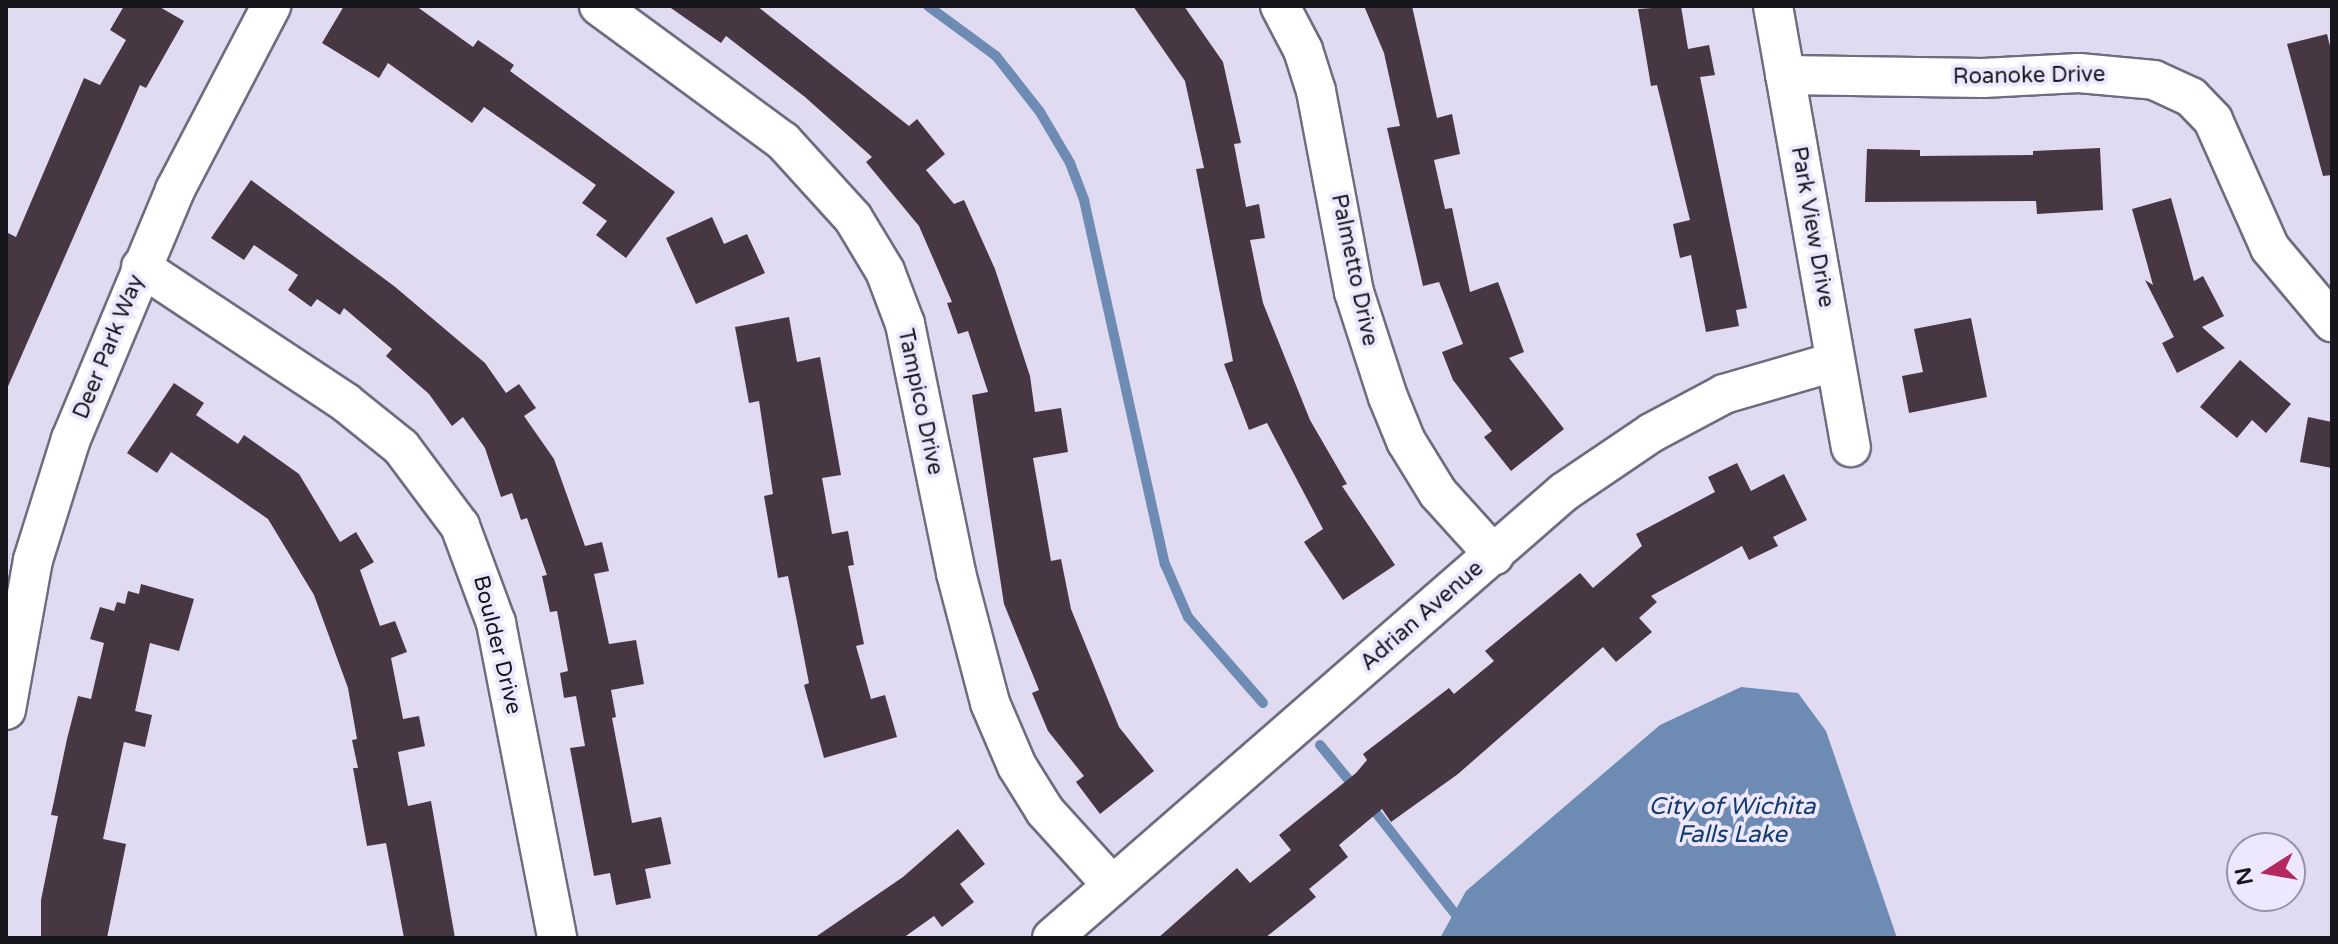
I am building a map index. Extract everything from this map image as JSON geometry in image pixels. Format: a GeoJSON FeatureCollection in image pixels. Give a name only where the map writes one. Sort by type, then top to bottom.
{"type":"FeatureCollection","features":[{"type":"Feature","properties":{"kind":"street","name":"Deer Park Way"},"geometry":{"type":"LineString","coordinates":[[6,710],[19,556],[71,439],[141,267],[205,126],[271,6]]}},
{"type":"Feature","properties":{"kind":"street","name":"Tampico Drive"},"geometry":{"type":"LineString","coordinates":[[599,6],[783,141],[853,218],[885,271],[905,324],[956,573],[990,703],[1017,766],[1045,811],[1112,885]]}},
{"type":"Feature","properties":{"kind":"street","name":"Palmetto Drive"},"geometry":{"type":"LineString","coordinates":[[1280,6],[1303,50],[1316,91],[1354,292],[1388,397],[1406,441],[1438,493],[1494,555]]}},
{"type":"Feature","properties":{"kind":"street","name":"Park View Drive"},"geometry":{"type":"LineString","coordinates":[[1773,6],[1851,447]]}},
{"type":"Feature","properties":{"kind":"street","name":"Roanoke Drive"},"geometry":{"type":"LineString","coordinates":[[1785,75],[1983,78],[2116,74],[2167,86],[2191,97],[2213,120],[2270,248],[2332,322]]}},
{"type":"Feature","properties":{"kind":"street","name":"Boulder Drive"},"geometry":{"type":"LineString","coordinates":[[141,267],[345,402],[401,447],[460,526],[496,623],[557,938]]}},
{"type":"Feature","properties":{"kind":"street","name":"Adrian Avenue"},"geometry":{"type":"LineString","coordinates":[[1052,938],[1564,492],[1651,433],[1724,394],[1834,362]]}},
{"type":"Feature","properties":{"kind":"water","name":"City of Wichita Falls Lake"},"geometry":{"type":"Polygon","coordinates":[[[1741,687],[1798,693],[1826,731],[1897,938],[1440,938],[1466,891],[1660,725],[1741,687]]]}},
{"type":"Feature","properties":{"kind":"building"},"geometry":{"type":"Polygon","coordinates":[[[124,6],[158,6],[184,21],[146,88],[140,85],[6,391],[6,232],[16,237],[84,78],[100,85],[126,40],[110,30],[124,6]]]}},
{"type":"Feature","properties":{"kind":"building"},"geometry":{"type":"Polygon","coordinates":[[[344,6],[416,6],[473,47],[478,40],[514,65],[510,71],[675,192],[626,258],[596,235],[607,221],[582,203],[596,185],[484,107],[472,123],[388,63],[379,78],[322,43],[344,6]]]}},
{"type":"Feature","properties":{"kind":"building"},"geometry":{"type":"Polygon","coordinates":[[[668,6],[757,6],[909,126],[917,119],[945,154],[926,170],[954,204],[964,200],[995,269],[1030,376],[1035,412],[1061,408],[1068,452],[1033,458],[1051,561],[1061,559],[1071,609],[1119,727],[1154,771],[1100,814],[1076,782],[1084,776],[1048,731],[1032,693],[1039,690],[1004,604],[972,395],[988,392],[968,331],[958,334],[947,303],[952,302],[919,226],[866,162],[872,157],[805,97],[726,36],[721,43],[668,6]]]}},
{"type":"Feature","properties":{"kind":"building"},"geometry":{"type":"Polygon","coordinates":[[[1133,6],[1184,6],[1223,62],[1241,143],[1234,144],[1246,207],[1259,204],[1265,238],[1250,240],[1263,303],[1310,420],[1347,484],[1342,486],[1395,565],[1343,600],[1304,542],[1323,529],[1267,423],[1249,430],[1224,364],[1233,361],[1196,169],[1204,168],[1185,81],[1133,6]]]}},
{"type":"Feature","properties":{"kind":"building"},"geometry":{"type":"Polygon","coordinates":[[[1364,6],[1412,6],[1437,118],[1452,114],[1460,154],[1434,160],[1445,209],[1452,208],[1470,292],[1498,282],[1524,352],[1509,358],[1564,429],[1511,471],[1484,437],[1492,431],[1453,380],[1442,352],[1463,344],[1439,282],[1423,286],[1387,128],[1400,126],[1384,53],[1364,6]]]}},
{"type":"Feature","properties":{"kind":"building"},"geometry":{"type":"Polygon","coordinates":[[[1681,6],[1688,49],[1709,45],[1715,75],[1700,77],[1747,308],[1736,310],[1739,326],[1706,332],[1691,255],[1680,258],[1673,224],[1690,220],[1657,85],[1651,86],[1638,9],[1681,6]]]}},
{"type":"Feature","properties":{"kind":"building"},"geometry":{"type":"Polygon","coordinates":[[[2327,34],[2332,54],[2332,175],[2323,176],[2287,44],[2327,34]]]}},
{"type":"Feature","properties":{"kind":"building"},"geometry":{"type":"Polygon","coordinates":[[[2100,148],[2103,210],[2037,214],[2036,201],[1865,202],[1867,149],[1920,150],[1920,156],[2033,155],[2033,151],[2100,148]]]}},
{"type":"Feature","properties":{"kind":"building"},"geometry":{"type":"Polygon","coordinates":[[[251,180],[394,286],[485,363],[506,393],[519,384],[536,408],[524,416],[554,459],[585,546],[602,542],[609,571],[594,574],[609,644],[636,640],[644,684],[611,690],[616,717],[612,718],[632,823],[661,817],[671,864],[645,869],[651,898],[616,905],[610,873],[594,876],[570,748],[585,746],[576,696],[564,698],[560,673],[568,671],[557,611],[550,612],[542,576],[547,575],[527,518],[521,520],[512,493],[501,497],[485,448],[463,417],[452,426],[429,394],[386,356],[392,349],[344,308],[340,315],[317,299],[311,307],[288,290],[298,275],[254,245],[244,260],[211,238],[251,180]]]}},
{"type":"Feature","properties":{"kind":"building"},"geometry":{"type":"Polygon","coordinates":[[[2171,198],[2194,281],[2203,276],[2224,316],[2202,327],[2225,348],[2177,373],[2162,343],[2174,337],[2145,280],[2153,285],[2132,209],[2171,198]]]}},
{"type":"Feature","properties":{"kind":"building"},"geometry":{"type":"Polygon","coordinates":[[[712,217],[724,244],[747,234],[765,273],[696,304],[666,238],[712,217]]]}},
{"type":"Feature","properties":{"kind":"building"},"geometry":{"type":"Polygon","coordinates":[[[789,317],[797,362],[820,357],[841,475],[822,478],[832,534],[848,531],[854,565],[848,566],[864,644],[856,646],[871,699],[885,695],[897,737],[824,758],[804,685],[809,683],[788,576],[778,578],[764,496],[773,494],[759,401],[749,403],[735,327],[789,317]]]}},
{"type":"Feature","properties":{"kind":"building"},"geometry":{"type":"Polygon","coordinates":[[[1971,318],[1987,397],[1909,413],[1902,376],[1923,372],[1914,329],[1971,318]]]}},
{"type":"Feature","properties":{"kind":"building"},"geometry":{"type":"Polygon","coordinates":[[[2240,360],[2291,404],[2266,433],[2252,420],[2237,438],[2200,407],[2240,360]]]}},
{"type":"Feature","properties":{"kind":"building"},"geometry":{"type":"Polygon","coordinates":[[[174,383],[204,403],[196,415],[238,444],[244,435],[299,474],[340,542],[356,532],[374,562],[360,570],[380,626],[395,621],[407,652],[391,658],[403,719],[419,716],[425,746],[398,752],[408,806],[431,801],[455,938],[404,938],[386,843],[367,846],[353,768],[358,768],[352,740],[357,739],[348,688],[314,595],[268,519],[171,452],[157,473],[127,453],[174,383]]]}},
{"type":"Feature","properties":{"kind":"building"},"geometry":{"type":"Polygon","coordinates":[[[2308,417],[2332,422],[2332,468],[2300,462],[2308,417]]]}},
{"type":"Feature","properties":{"kind":"building"},"geometry":{"type":"Polygon","coordinates":[[[1737,463],[1751,491],[1784,474],[1807,520],[1773,537],[1778,546],[1749,560],[1742,546],[1651,596],[1657,602],[1639,618],[1652,632],[1616,662],[1603,647],[1458,774],[1391,822],[1382,809],[1339,845],[1348,857],[1309,889],[1316,897],[1265,938],[1158,938],[1237,868],[1250,883],[1291,850],[1279,835],[1356,773],[1367,760],[1363,754],[1449,688],[1454,694],[1494,661],[1485,651],[1580,573],[1593,588],[1642,546],[1636,534],[1715,492],[1708,477],[1737,463]]]}},
{"type":"Feature","properties":{"kind":"building"},"geometry":{"type":"Polygon","coordinates":[[[141,584],[194,599],[179,651],[150,643],[135,711],[152,715],[145,747],[124,742],[103,839],[126,844],[107,938],[41,938],[41,900],[58,816],[51,815],[67,739],[78,696],[91,699],[104,643],[90,639],[100,607],[114,611],[117,602],[125,604],[128,591],[139,594],[141,584]]]}},
{"type":"Feature","properties":{"kind":"building"},"geometry":{"type":"Polygon","coordinates":[[[958,829],[985,864],[960,884],[974,902],[942,927],[934,916],[903,938],[814,938],[903,877],[958,829]]]}},
{"type":"Feature","properties":{"kind":"waterway"},"geometry":{"type":"LineString","coordinates":[[928,6],[996,56],[1040,112],[1070,163],[1084,200],[1165,564],[1188,617],[1263,703]]}},
{"type":"Feature","properties":{"kind":"waterway"},"geometry":{"type":"LineString","coordinates":[[1320,745],[1357,790]]}},
{"type":"Feature","properties":{"kind":"waterway"},"geometry":{"type":"LineString","coordinates":[[1370,805],[1474,938]]}}]}
